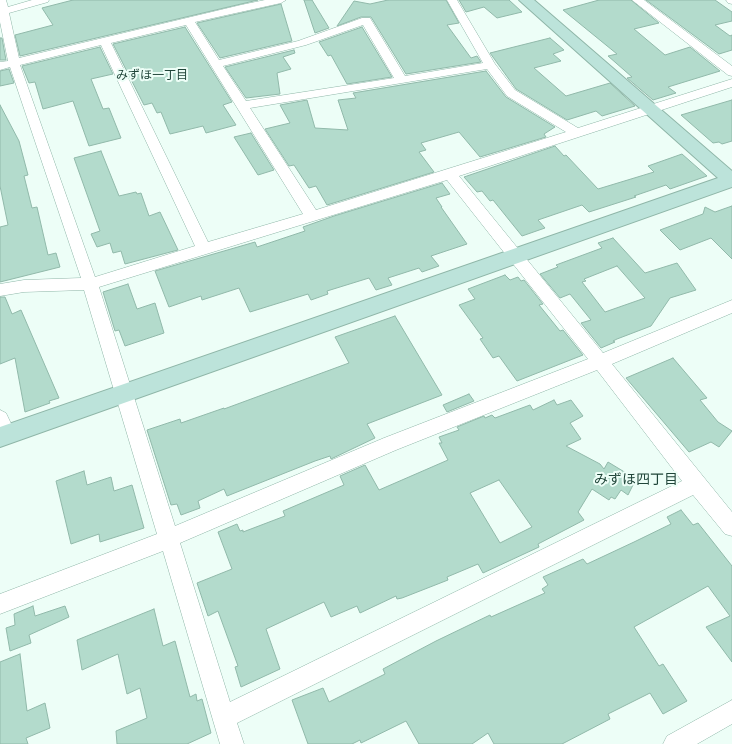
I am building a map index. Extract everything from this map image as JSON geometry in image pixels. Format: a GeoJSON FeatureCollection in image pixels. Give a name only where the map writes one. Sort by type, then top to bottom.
{"type":"FeatureCollection","features":[{"type":"Feature","properties":{"kind":"street"},"geometry":{"type":"LineString","coordinates":[[44,0],[1,8],[7,64],[90,284],[232,744]]}},
{"type":"Feature","properties":{"kind":"street"},"geometry":{"type":"LineString","coordinates":[[227,0],[241,8]]}},
{"type":"Feature","properties":{"kind":"street"},"geometry":{"type":"LineString","coordinates":[[7,64],[241,8],[281,0]]}},
{"type":"Feature","properties":{"kind":"street"},"geometry":{"type":"LineString","coordinates":[[452,0],[490,64],[511,93],[576,133]]}},
{"type":"Feature","properties":{"kind":"street"},"geometry":{"type":"LineString","coordinates":[[526,0],[732,181]]}},
{"type":"Feature","properties":{"kind":"street"},"geometry":{"type":"LineString","coordinates":[[637,0],[732,72]]}},
{"type":"Feature","properties":{"kind":"street"},"geometry":{"type":"LineString","coordinates":[[216,64],[302,43],[366,20],[401,80]]}},
{"type":"Feature","properties":{"kind":"street"},"geometry":{"type":"LineString","coordinates":[[189,21],[312,216]]}},
{"type":"Feature","properties":{"kind":"street"},"geometry":{"type":"LineString","coordinates":[[105,41],[204,249]]}},
{"type":"Feature","properties":{"kind":"street"},"geometry":{"type":"LineString","coordinates":[[242,105],[401,80],[490,64]]}},
{"type":"Feature","properties":{"kind":"street"},"geometry":{"type":"LineString","coordinates":[[0,290],[24,286],[90,284],[450,174],[732,83]]}},
{"type":"Feature","properties":{"kind":"street"},"geometry":{"type":"LineString","coordinates":[[450,174],[516,255],[696,484],[732,527]]}},
{"type":"Feature","properties":{"kind":"street"},"geometry":{"type":"LineString","coordinates":[[2,430],[124,394],[516,255],[732,181]]}},
{"type":"Feature","properties":{"kind":"street"},"geometry":{"type":"LineString","coordinates":[[0,604],[168,539],[390,444],[729,313]]}},
{"type":"Feature","properties":{"kind":"street"},"geometry":{"type":"LineString","coordinates":[[224,717],[696,484]]}},
{"type":"Feature","properties":{"kind":"street"},"geometry":{"type":"LineString","coordinates":[[681,742],[732,711]]}},
{"type":"Feature","properties":{"kind":"building"},"geometry":{"type":"Polygon","coordinates":[[[73,0],[258,0],[20,56],[15,35],[53,25],[42,8],[73,0]]]}},
{"type":"Feature","properties":{"kind":"building"},"geometry":{"type":"Polygon","coordinates":[[[304,0],[312,0],[329,28],[315,33],[304,0]]]}},
{"type":"Feature","properties":{"kind":"building"},"geometry":{"type":"Polygon","coordinates":[[[388,0],[446,0],[459,23],[447,25],[471,58],[477,56],[481,62],[406,74],[371,17],[361,17],[337,26],[354,1],[370,4],[388,0]]]}},
{"type":"Feature","properties":{"kind":"building"},"geometry":{"type":"Polygon","coordinates":[[[459,0],[509,0],[522,12],[497,18],[484,7],[466,12],[459,0]]]}},
{"type":"Feature","properties":{"kind":"building"},"geometry":{"type":"Polygon","coordinates":[[[599,0],[631,0],[659,23],[634,29],[665,55],[690,47],[720,71],[668,87],[676,93],[653,100],[627,78],[632,77],[608,56],[617,54],[563,10],[599,0]]]}},
{"type":"Feature","properties":{"kind":"building"},"geometry":{"type":"Polygon","coordinates":[[[646,0],[715,0],[732,12],[732,21],[715,25],[730,36],[732,35],[732,50],[719,54],[646,0]]]}},
{"type":"Feature","properties":{"kind":"building"},"geometry":{"type":"Polygon","coordinates":[[[281,4],[292,41],[220,58],[197,23],[281,4]]]}},
{"type":"Feature","properties":{"kind":"building"},"geometry":{"type":"Polygon","coordinates":[[[185,27],[232,102],[223,105],[236,125],[206,133],[203,126],[170,134],[161,112],[157,113],[152,103],[144,105],[113,44],[185,27]]]}},
{"type":"Feature","properties":{"kind":"building"},"geometry":{"type":"Polygon","coordinates":[[[362,27],[392,77],[347,84],[331,55],[328,56],[319,42],[362,27]]]}},
{"type":"Feature","properties":{"kind":"building"},"geometry":{"type":"Polygon","coordinates":[[[0,38],[2,38],[6,60],[0,60],[0,38]]]}},
{"type":"Feature","properties":{"kind":"building"},"geometry":{"type":"Polygon","coordinates":[[[550,38],[564,50],[553,54],[561,61],[534,68],[566,96],[610,83],[635,106],[602,116],[596,111],[567,120],[516,89],[490,53],[550,38]]]}},
{"type":"Feature","properties":{"kind":"building"},"geometry":{"type":"Polygon","coordinates":[[[100,47],[113,74],[91,79],[103,109],[109,108],[121,138],[89,146],[73,101],[43,109],[35,82],[29,83],[22,66],[100,47]]]}},
{"type":"Feature","properties":{"kind":"building"},"geometry":{"type":"Polygon","coordinates":[[[294,50],[295,53],[283,57],[291,69],[277,73],[280,94],[246,98],[225,67],[294,50]]]}},
{"type":"Feature","properties":{"kind":"building"},"geometry":{"type":"Polygon","coordinates":[[[9,69],[14,83],[0,86],[0,71],[9,69]]]}},
{"type":"Feature","properties":{"kind":"building"},"geometry":{"type":"Polygon","coordinates":[[[486,71],[506,97],[555,127],[544,134],[546,137],[480,157],[459,132],[421,143],[426,150],[419,152],[434,172],[327,205],[316,186],[309,188],[294,165],[289,166],[265,129],[290,123],[280,105],[307,100],[315,128],[348,130],[338,100],[356,98],[353,93],[486,71]]]}},
{"type":"Feature","properties":{"kind":"building"},"geometry":{"type":"Polygon","coordinates":[[[732,100],[732,141],[722,144],[719,142],[713,143],[681,115],[732,100]]]}},
{"type":"Feature","properties":{"kind":"building"},"geometry":{"type":"Polygon","coordinates":[[[0,105],[19,141],[28,175],[24,176],[32,208],[37,207],[48,255],[56,253],[60,267],[0,282],[0,227],[8,225],[0,186],[0,105]]]}},
{"type":"Feature","properties":{"kind":"building"},"geometry":{"type":"Polygon","coordinates":[[[251,133],[274,170],[258,175],[234,137],[251,133]]]}},
{"type":"Feature","properties":{"kind":"building"},"geometry":{"type":"Polygon","coordinates":[[[555,146],[564,156],[566,155],[598,189],[654,172],[648,166],[682,154],[707,176],[670,189],[666,185],[634,196],[636,197],[589,212],[582,205],[538,220],[545,228],[522,236],[493,200],[490,201],[482,191],[477,192],[464,177],[555,146]]]}},
{"type":"Feature","properties":{"kind":"building"},"geometry":{"type":"Polygon","coordinates":[[[101,151],[119,196],[136,192],[137,194],[141,193],[149,216],[160,212],[178,250],[125,264],[121,251],[113,253],[110,243],[97,247],[91,234],[100,231],[74,158],[101,151]]]}},
{"type":"Feature","properties":{"kind":"building"},"geometry":{"type":"Polygon","coordinates":[[[442,183],[450,194],[436,198],[467,244],[431,256],[439,266],[422,272],[419,268],[388,278],[392,285],[376,290],[369,278],[327,291],[328,294],[311,300],[308,294],[250,312],[239,288],[202,300],[201,296],[169,307],[155,271],[255,242],[257,247],[305,231],[303,227],[334,216],[442,183]]]}},
{"type":"Feature","properties":{"kind":"building"},"geometry":{"type":"Polygon","coordinates":[[[732,206],[732,259],[711,238],[680,250],[660,230],[703,214],[705,207],[715,212],[732,206]]]}},
{"type":"Feature","properties":{"kind":"building"},"geometry":{"type":"Polygon","coordinates":[[[613,238],[645,273],[677,263],[696,290],[670,298],[651,326],[617,339],[613,341],[615,342],[601,348],[581,323],[591,320],[570,294],[560,298],[540,274],[558,267],[556,265],[602,248],[598,243],[613,238]],[[617,266],[584,279],[586,281],[582,282],[605,312],[645,298],[617,266]]]}},
{"type":"Feature","properties":{"kind":"building"},"geometry":{"type":"Polygon","coordinates":[[[505,275],[510,280],[518,277],[521,281],[524,280],[543,304],[539,305],[560,331],[563,330],[583,355],[517,381],[499,356],[493,358],[480,339],[483,338],[459,305],[475,299],[468,289],[505,275]]]}},
{"type":"Feature","properties":{"kind":"building"},"geometry":{"type":"Polygon","coordinates":[[[128,284],[137,309],[155,303],[164,333],[125,346],[119,330],[115,331],[103,292],[128,284]]]}},
{"type":"Feature","properties":{"kind":"building"},"geometry":{"type":"Polygon","coordinates":[[[0,297],[5,297],[12,314],[21,310],[59,398],[25,412],[15,358],[0,364],[0,297]]]}},
{"type":"Feature","properties":{"kind":"building"},"geometry":{"type":"Polygon","coordinates":[[[395,316],[442,395],[367,424],[375,438],[331,459],[330,456],[315,461],[227,496],[224,489],[198,501],[200,508],[181,515],[177,504],[171,505],[147,430],[180,419],[181,423],[224,409],[349,363],[335,337],[395,316]]]}},
{"type":"Feature","properties":{"kind":"building"},"geometry":{"type":"Polygon","coordinates":[[[673,358],[707,398],[700,400],[718,422],[732,431],[719,447],[711,442],[689,452],[626,378],[673,358]]]}},
{"type":"Feature","properties":{"kind":"building"},"geometry":{"type":"Polygon","coordinates":[[[469,394],[474,401],[447,412],[443,405],[469,394]]]}},
{"type":"Feature","properties":{"kind":"building"},"geometry":{"type":"Polygon","coordinates":[[[554,400],[557,405],[571,400],[583,416],[570,423],[581,439],[566,446],[600,464],[604,469],[608,462],[636,479],[628,495],[621,490],[615,499],[611,497],[609,500],[592,489],[578,512],[584,520],[538,544],[539,547],[483,573],[478,564],[447,577],[448,580],[402,598],[397,599],[396,596],[360,613],[357,606],[331,617],[324,602],[266,629],[280,669],[241,687],[235,667],[238,666],[218,611],[208,616],[197,583],[232,569],[218,532],[237,524],[240,531],[243,530],[243,532],[285,516],[283,511],[344,485],[340,476],[365,465],[379,490],[448,460],[439,443],[442,443],[439,437],[459,430],[457,427],[484,416],[485,418],[492,415],[495,418],[530,405],[533,410],[554,400]],[[499,480],[470,493],[500,543],[532,527],[499,480]]]}},
{"type":"Feature","properties":{"kind":"building"},"geometry":{"type":"Polygon","coordinates":[[[84,471],[87,485],[111,477],[114,491],[132,485],[144,528],[100,542],[99,534],[71,544],[56,481],[84,471]]]}},
{"type":"Feature","properties":{"kind":"building"},"geometry":{"type":"Polygon","coordinates":[[[681,510],[693,525],[698,523],[732,566],[732,662],[706,627],[730,616],[708,586],[634,627],[659,666],[663,664],[687,701],[663,714],[650,693],[608,714],[610,719],[562,744],[494,744],[488,733],[472,744],[419,744],[406,721],[361,743],[360,740],[352,744],[308,744],[292,700],[323,688],[329,702],[385,674],[383,669],[436,641],[490,615],[491,617],[545,593],[542,589],[548,585],[543,577],[583,559],[587,564],[634,542],[671,524],[667,517],[681,510]]]}},
{"type":"Feature","properties":{"kind":"building"},"geometry":{"type":"Polygon","coordinates":[[[33,606],[35,616],[65,606],[69,617],[29,635],[31,643],[10,651],[6,628],[15,625],[14,614],[33,606]]]}},
{"type":"Feature","properties":{"kind":"building"},"geometry":{"type":"Polygon","coordinates":[[[154,609],[163,646],[175,641],[190,697],[196,694],[197,701],[202,699],[211,733],[187,744],[117,744],[116,731],[147,718],[140,688],[127,694],[118,654],[82,670],[77,640],[154,609]]]}},
{"type":"Feature","properties":{"kind":"building"},"geometry":{"type":"Polygon","coordinates":[[[20,654],[27,711],[45,703],[50,728],[26,738],[28,744],[0,744],[0,662],[20,654]]]}},
{"type":"Feature","properties":{"kind":"district","name":"みずほ一丁目"},"geometry":{"type":"Point","coordinates":[152,76]}},
{"type":"Feature","properties":{"kind":"district","name":"みずほ四丁目"},"geometry":{"type":"Point","coordinates":[636,480]}}]}
